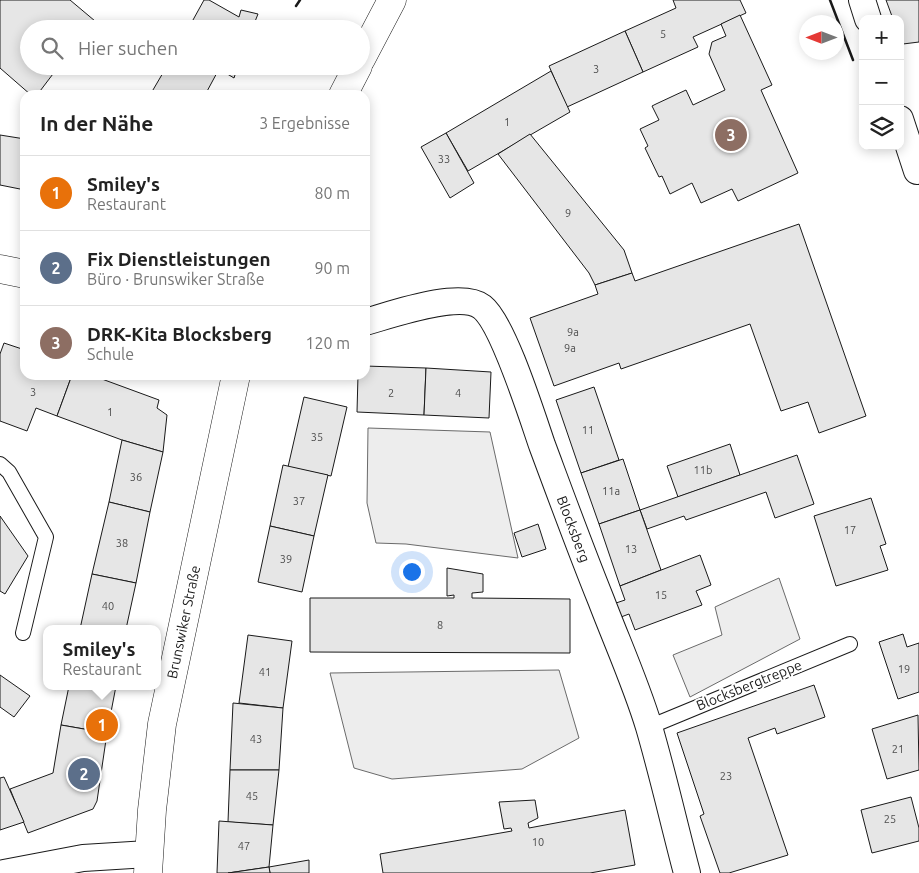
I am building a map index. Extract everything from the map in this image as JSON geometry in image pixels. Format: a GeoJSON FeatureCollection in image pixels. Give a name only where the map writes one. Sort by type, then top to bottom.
{"type":"FeatureCollection","features":[{"type":"Feature","properties":{"kind":"main road"},"geometry":{"type":"LineString","coordinates":[[370,42],[392,0]]}},
{"type":"Feature","properties":{"kind":"main road"},"geometry":{"type":"LineString","coordinates":[[346,90],[353,75]]}},
{"type":"Feature","properties":{"kind":"main road","name":"Brunswiker Straße"},"geometry":{"type":"LineString","coordinates":[[148,864],[162,724],[235,380]]}},
{"type":"Feature","properties":{"kind":"street"},"geometry":{"type":"LineString","coordinates":[[862,0],[867,15]]}},
{"type":"Feature","properties":{"kind":"street"},"geometry":{"type":"LineString","coordinates":[[904,131],[917,171]]}},
{"type":"Feature","properties":{"kind":"street","name":"Blocksberg"},"geometry":{"type":"LineString","coordinates":[[370,321],[424,306],[460,301],[473,302],[483,308],[492,320],[509,355],[582,552],[636,689],[649,727],[687,873]]}},
{"type":"Feature","properties":{"kind":"street"},"geometry":{"type":"LineString","coordinates":[[4,873],[83,858],[148,864]]}},
{"type":"Feature","properties":{"kind":"lane"},"geometry":{"type":"LineString","coordinates":[[0,464],[9,472],[46,537],[23,633]]}},
{"type":"Feature","properties":{"kind":"lane","name":"Blocksbergtreppe"},"geometry":{"type":"LineString","coordinates":[[649,727],[850,644]]}},
{"type":"Feature","properties":{"kind":"shaded area"},"geometry":{"type":"Polygon","coordinates":[[[368,428],[490,432],[518,558],[406,544],[376,543],[367,503],[368,428]]]}},
{"type":"Feature","properties":{"kind":"shaded area"},"geometry":{"type":"Polygon","coordinates":[[[779,578],[800,639],[690,697],[673,655],[722,635],[715,607],[779,578]]]}},
{"type":"Feature","properties":{"kind":"shaded area"},"geometry":{"type":"Polygon","coordinates":[[[559,670],[579,738],[522,769],[392,779],[354,768],[330,673],[559,670]]]}},
{"type":"Feature","properties":{"kind":"building"},"geometry":{"type":"Polygon","coordinates":[[[0,0],[70,0],[94,20],[20,20],[20,75],[52,75],[41,90],[25,90],[0,68],[0,0]]]}},
{"type":"Feature","properties":{"kind":"building"},"geometry":{"type":"Polygon","coordinates":[[[204,0],[209,0],[239,17],[241,10],[258,14],[256,20],[193,20],[204,0]]]}},
{"type":"Feature","properties":{"kind":"building"},"geometry":{"type":"Polygon","coordinates":[[[673,0],[740,0],[746,13],[693,37],[698,47],[643,72],[625,31],[676,8],[673,0]]]}},
{"type":"Feature","properties":{"kind":"building"},"geometry":{"type":"Polygon","coordinates":[[[886,0],[919,0],[919,42],[904,44],[904,15],[892,15],[886,0]]]}},
{"type":"Feature","properties":{"kind":"building"},"geometry":{"type":"Polygon","coordinates":[[[740,15],[772,85],[761,90],[798,173],[738,201],[732,189],[701,203],[692,183],[670,194],[662,176],[659,177],[645,148],[648,146],[640,129],[659,120],[652,106],[686,90],[693,105],[725,90],[709,54],[712,42],[726,36],[721,24],[740,15]]]}},
{"type":"Feature","properties":{"kind":"building"},"geometry":{"type":"Polygon","coordinates":[[[625,31],[643,72],[567,107],[549,66],[625,31]]]}},
{"type":"Feature","properties":{"kind":"building"},"geometry":{"type":"Polygon","coordinates":[[[551,71],[570,112],[468,171],[446,133],[551,71]]]}},
{"type":"Feature","properties":{"kind":"building"},"geometry":{"type":"Polygon","coordinates":[[[162,75],[216,75],[208,90],[153,90],[162,75]]]}},
{"type":"Feature","properties":{"kind":"building"},"geometry":{"type":"Polygon","coordinates":[[[446,133],[474,183],[450,198],[421,147],[446,133]]]}},
{"type":"Feature","properties":{"kind":"building"},"geometry":{"type":"Polygon","coordinates":[[[530,134],[624,250],[632,273],[595,285],[589,273],[498,154],[530,134]]]}},
{"type":"Feature","properties":{"kind":"building"},"geometry":{"type":"Polygon","coordinates":[[[0,135],[20,138],[20,189],[0,185],[0,135]]]}},
{"type":"Feature","properties":{"kind":"building"},"geometry":{"type":"Polygon","coordinates":[[[799,224],[866,416],[819,433],[808,402],[781,411],[750,324],[621,369],[619,363],[554,386],[530,318],[598,294],[595,285],[632,273],[635,281],[799,224]]]}},
{"type":"Feature","properties":{"kind":"building"},"geometry":{"type":"Polygon","coordinates":[[[4,343],[20,348],[20,380],[70,380],[57,416],[36,408],[27,431],[0,421],[0,354],[4,343]]]}},
{"type":"Feature","properties":{"kind":"building"},"geometry":{"type":"Polygon","coordinates":[[[370,366],[426,368],[424,415],[357,412],[358,380],[370,380],[370,366]]]}},
{"type":"Feature","properties":{"kind":"building"},"geometry":{"type":"Polygon","coordinates":[[[426,368],[491,372],[489,418],[424,415],[426,368]]]}},
{"type":"Feature","properties":{"kind":"building"},"geometry":{"type":"Polygon","coordinates":[[[70,380],[105,380],[159,400],[157,408],[167,415],[163,452],[122,440],[57,416],[70,380]]]}},
{"type":"Feature","properties":{"kind":"building"},"geometry":{"type":"Polygon","coordinates":[[[594,387],[619,460],[581,473],[556,400],[594,387]]]}},
{"type":"Feature","properties":{"kind":"building"},"geometry":{"type":"Polygon","coordinates":[[[304,397],[347,407],[331,476],[288,467],[304,397]]]}},
{"type":"Feature","properties":{"kind":"building"},"geometry":{"type":"Polygon","coordinates":[[[122,440],[163,452],[150,512],[109,502],[122,440]]]}},
{"type":"Feature","properties":{"kind":"building"},"geometry":{"type":"Polygon","coordinates":[[[730,444],[740,475],[678,497],[667,466],[730,444]]]}},
{"type":"Feature","properties":{"kind":"building"},"geometry":{"type":"Polygon","coordinates":[[[797,455],[814,504],[775,518],[766,492],[686,520],[684,516],[647,529],[640,510],[797,455]]]}},
{"type":"Feature","properties":{"kind":"building"},"geometry":{"type":"Polygon","coordinates":[[[623,459],[640,510],[599,524],[581,473],[623,459]]]}},
{"type":"Feature","properties":{"kind":"building"},"geometry":{"type":"Polygon","coordinates":[[[283,465],[328,475],[314,536],[270,526],[283,465]]]}},
{"type":"Feature","properties":{"kind":"building"},"geometry":{"type":"Polygon","coordinates":[[[871,498],[886,544],[880,546],[888,570],[836,586],[814,516],[871,498]]]}},
{"type":"Feature","properties":{"kind":"building"},"geometry":{"type":"Polygon","coordinates":[[[109,502],[150,512],[136,583],[92,574],[109,502]]]}},
{"type":"Feature","properties":{"kind":"building"},"geometry":{"type":"Polygon","coordinates":[[[640,510],[661,570],[620,586],[599,524],[640,510]]]}},
{"type":"Feature","properties":{"kind":"building"},"geometry":{"type":"Polygon","coordinates":[[[0,516],[28,556],[5,594],[0,591],[0,516]]]}},
{"type":"Feature","properties":{"kind":"building"},"geometry":{"type":"Polygon","coordinates":[[[538,524],[546,549],[522,557],[514,533],[538,524]]]}},
{"type":"Feature","properties":{"kind":"building"},"geometry":{"type":"Polygon","coordinates":[[[270,526],[314,536],[302,592],[258,582],[270,526]]]}},
{"type":"Feature","properties":{"kind":"building"},"geometry":{"type":"Polygon","coordinates":[[[700,555],[711,585],[696,591],[702,605],[635,630],[629,614],[621,617],[616,603],[625,600],[620,586],[700,555]]]}},
{"type":"Feature","properties":{"kind":"building"},"geometry":{"type":"Polygon","coordinates":[[[447,568],[483,574],[483,592],[472,593],[472,598],[570,599],[570,653],[310,652],[310,598],[454,598],[454,595],[447,596],[447,568]]]}},
{"type":"Feature","properties":{"kind":"building"},"geometry":{"type":"Polygon","coordinates":[[[92,574],[136,583],[127,625],[81,625],[92,574]]]}},
{"type":"Feature","properties":{"kind":"building"},"geometry":{"type":"Polygon","coordinates":[[[903,634],[907,647],[919,643],[919,692],[898,699],[879,642],[903,634]]]}},
{"type":"Feature","properties":{"kind":"building"},"geometry":{"type":"Polygon","coordinates":[[[248,635],[292,641],[283,708],[239,703],[248,635]]]}},
{"type":"Feature","properties":{"kind":"building"},"geometry":{"type":"Polygon","coordinates":[[[0,675],[30,696],[14,717],[0,707],[0,675]]]}},
{"type":"Feature","properties":{"kind":"building"},"geometry":{"type":"Polygon","coordinates":[[[814,685],[825,717],[777,734],[775,728],[748,738],[788,855],[729,873],[720,873],[700,816],[704,814],[677,733],[814,685]]]}},
{"type":"Feature","properties":{"kind":"building"},"geometry":{"type":"Polygon","coordinates":[[[68,690],[115,690],[107,733],[61,725],[68,690]]]}},
{"type":"Feature","properties":{"kind":"building"},"geometry":{"type":"Polygon","coordinates":[[[233,703],[283,708],[279,770],[230,770],[233,703]]]}},
{"type":"Feature","properties":{"kind":"building"},"geometry":{"type":"Polygon","coordinates":[[[918,715],[919,770],[887,779],[872,729],[918,715]]]}},
{"type":"Feature","properties":{"kind":"building"},"geometry":{"type":"Polygon","coordinates":[[[61,725],[107,733],[97,801],[93,809],[28,833],[10,789],[53,773],[61,725]]]}},
{"type":"Feature","properties":{"kind":"building"},"geometry":{"type":"Polygon","coordinates":[[[230,770],[279,770],[273,825],[228,822],[230,770]]]}},
{"type":"Feature","properties":{"kind":"building"},"geometry":{"type":"Polygon","coordinates":[[[4,777],[24,822],[0,830],[0,778],[4,777]]]}},
{"type":"Feature","properties":{"kind":"building"},"geometry":{"type":"Polygon","coordinates":[[[911,797],[919,828],[919,841],[872,853],[861,810],[911,797]]]}},
{"type":"Feature","properties":{"kind":"building"},"geometry":{"type":"Polygon","coordinates":[[[535,800],[538,818],[528,823],[529,828],[625,810],[635,865],[590,873],[383,873],[380,854],[512,831],[511,828],[504,829],[499,802],[535,800]]]}},
{"type":"Feature","properties":{"kind":"building"},"geometry":{"type":"Polygon","coordinates":[[[219,821],[273,825],[269,867],[217,873],[219,821]]]}},
{"type":"Feature","properties":{"kind":"building"},"geometry":{"type":"Polygon","coordinates":[[[309,860],[309,873],[270,873],[269,867],[309,860]]]}},
{"type":"Feature","properties":{"kind":"building"},"geometry":{"type":"Polygon","coordinates":[[[269,867],[270,873],[228,873],[269,867]]]}},
{"type":"Feature","properties":{"kind":"wall"},"geometry":{"type":"LineString","coordinates":[[296,6],[300,0]]}},
{"type":"Feature","properties":{"kind":"wall"},"geometry":{"type":"LineString","coordinates":[[830,0],[853,60]]}},
{"type":"Feature","properties":{"kind":"place","name":"DRK-Kita Blocksberg"},"geometry":{"type":"Point","coordinates":[731,135]}},
{"type":"Feature","properties":{"kind":"place","name":"Smiley's"},"geometry":{"type":"Point","coordinates":[102,725]}},
{"type":"Feature","properties":{"kind":"place","name":"Fix Dienstleistungen"},"geometry":{"type":"Point","coordinates":[84,774]}}]}
